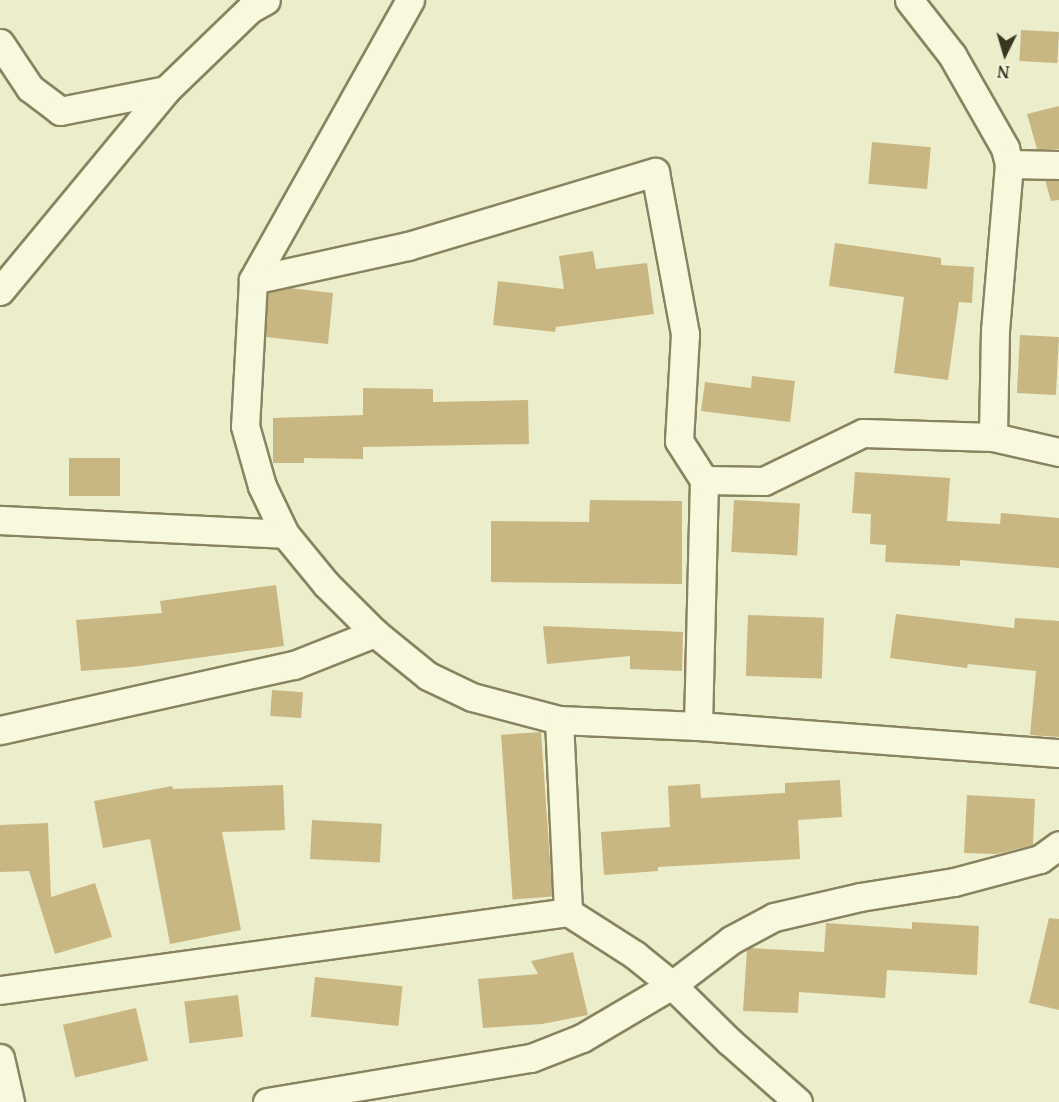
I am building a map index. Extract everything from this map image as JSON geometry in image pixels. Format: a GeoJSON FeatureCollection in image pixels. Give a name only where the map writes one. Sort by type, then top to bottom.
{"type":"FeatureCollection","features":[{"type":"Feature","properties":{"kind":"street"},"geometry":{"type":"LineString","coordinates":[[0,291],[166,90],[250,9],[266,0]]}},
{"type":"Feature","properties":{"kind":"street"},"geometry":{"type":"LineString","coordinates":[[410,0],[253,280],[245,426],[262,486],[285,534],[326,584],[375,633],[428,676],[472,697],[560,720],[698,726],[1059,753]]}},
{"type":"Feature","properties":{"kind":"street"},"geometry":{"type":"LineString","coordinates":[[909,0],[952,55],[1005,148],[1009,164],[994,330],[993,437]]}},
{"type":"Feature","properties":{"kind":"street"},"geometry":{"type":"LineString","coordinates":[[0,43],[30,88],[60,111],[166,90]]}},
{"type":"Feature","properties":{"kind":"street"},"geometry":{"type":"LineString","coordinates":[[1009,164],[1059,165]]}},
{"type":"Feature","properties":{"kind":"street"},"geometry":{"type":"LineString","coordinates":[[253,280],[408,246],[655,172],[685,334],[679,441],[704,480],[698,726]]}},
{"type":"Feature","properties":{"kind":"street"},"geometry":{"type":"LineString","coordinates":[[704,480],[764,481],[863,433],[993,437],[1059,452]]}},
{"type":"Feature","properties":{"kind":"street"},"geometry":{"type":"LineString","coordinates":[[0,520],[285,534]]}},
{"type":"Feature","properties":{"kind":"street"},"geometry":{"type":"LineString","coordinates":[[0,730],[294,665],[375,633]]}},
{"type":"Feature","properties":{"kind":"street"},"geometry":{"type":"LineString","coordinates":[[560,720],[568,912]]}},
{"type":"Feature","properties":{"kind":"street"},"geometry":{"type":"LineString","coordinates":[[267,1102],[531,1058],[582,1038],[672,985],[731,940],[774,917],[860,897],[954,882],[1040,859],[1059,845]]}},
{"type":"Feature","properties":{"kind":"street"},"geometry":{"type":"LineString","coordinates":[[0,990],[568,912],[635,955],[672,985],[729,1041],[798,1102]]}},
{"type":"Feature","properties":{"kind":"street"},"geometry":{"type":"LineString","coordinates":[[0,1058],[10,1102]]}},
{"type":"Feature","properties":{"kind":"building"},"geometry":{"type":"Polygon","coordinates":[[[1021,30],[1059,32],[1057,63],[1019,61],[1021,30]]]}},
{"type":"Feature","properties":{"kind":"building"},"geometry":{"type":"Polygon","coordinates":[[[1059,106],[1059,149],[1037,149],[1027,114],[1059,106]]]}},
{"type":"Feature","properties":{"kind":"building"},"geometry":{"type":"Polygon","coordinates":[[[872,142],[931,147],[927,189],[868,184],[872,142]]]}},
{"type":"Feature","properties":{"kind":"building"},"geometry":{"type":"Polygon","coordinates":[[[1045,180],[1059,181],[1059,200],[1051,201],[1045,180]]]}},
{"type":"Feature","properties":{"kind":"building"},"geometry":{"type":"Polygon","coordinates":[[[835,243],[941,258],[941,265],[974,267],[972,303],[959,302],[948,380],[894,373],[904,297],[829,286],[835,243]]]}},
{"type":"Feature","properties":{"kind":"building"},"geometry":{"type":"Polygon","coordinates":[[[593,251],[596,269],[647,263],[654,314],[556,327],[555,332],[493,325],[498,281],[564,289],[559,256],[593,251]]]}},
{"type":"Feature","properties":{"kind":"building"},"geometry":{"type":"Polygon","coordinates":[[[290,288],[333,293],[328,344],[266,337],[268,293],[290,288]]]}},
{"type":"Feature","properties":{"kind":"building"},"geometry":{"type":"Polygon","coordinates":[[[1020,335],[1059,337],[1056,395],[1017,393],[1020,335]]]}},
{"type":"Feature","properties":{"kind":"building"},"geometry":{"type":"Polygon","coordinates":[[[752,376],[795,381],[790,422],[701,411],[705,382],[751,388],[752,376]]]}},
{"type":"Feature","properties":{"kind":"building"},"geometry":{"type":"Polygon","coordinates":[[[363,388],[433,389],[433,402],[528,400],[529,444],[363,447],[363,459],[304,458],[304,463],[273,463],[273,418],[363,415],[363,388]]]}},
{"type":"Feature","properties":{"kind":"building"},"geometry":{"type":"Polygon","coordinates":[[[69,458],[120,458],[120,496],[69,496],[69,458]]]}},
{"type":"Feature","properties":{"kind":"building"},"geometry":{"type":"Polygon","coordinates":[[[855,472],[950,478],[947,521],[1000,524],[1001,513],[1059,518],[1059,568],[960,560],[960,566],[885,562],[886,545],[870,544],[871,514],[852,513],[855,472]]]}},
{"type":"Feature","properties":{"kind":"building"},"geometry":{"type":"Polygon","coordinates":[[[590,500],[682,501],[682,584],[491,582],[491,521],[589,522],[590,500]]]}},
{"type":"Feature","properties":{"kind":"building"},"geometry":{"type":"Polygon","coordinates":[[[734,500],[800,503],[797,555],[731,552],[734,500]]]}},
{"type":"Feature","properties":{"kind":"building"},"geometry":{"type":"Polygon","coordinates":[[[276,585],[284,646],[132,667],[81,671],[76,620],[162,613],[160,601],[276,585]]]}},
{"type":"Feature","properties":{"kind":"building"},"geometry":{"type":"Polygon","coordinates":[[[896,614],[1014,628],[1015,618],[1059,621],[1059,737],[1030,735],[1036,671],[968,664],[967,668],[890,658],[896,614]]]}},
{"type":"Feature","properties":{"kind":"building"},"geometry":{"type":"Polygon","coordinates":[[[748,615],[824,618],[822,679],[746,676],[748,615]]]}},
{"type":"Feature","properties":{"kind":"building"},"geometry":{"type":"Polygon","coordinates":[[[543,626],[683,632],[682,671],[630,669],[630,656],[547,664],[543,626]]]}},
{"type":"Feature","properties":{"kind":"building"},"geometry":{"type":"Polygon","coordinates":[[[272,690],[303,692],[301,718],[270,716],[272,690]]]}},
{"type":"Feature","properties":{"kind":"building"},"geometry":{"type":"Polygon","coordinates":[[[541,732],[553,897],[513,899],[501,735],[541,732]]]}},
{"type":"Feature","properties":{"kind":"building"},"geometry":{"type":"Polygon","coordinates":[[[840,780],[842,817],[798,820],[800,859],[658,867],[658,871],[604,875],[601,832],[670,827],[668,786],[700,784],[701,798],[785,793],[785,783],[840,780]]]}},
{"type":"Feature","properties":{"kind":"building"},"geometry":{"type":"Polygon","coordinates":[[[283,785],[285,830],[222,832],[241,930],[170,944],[150,839],[103,848],[94,801],[172,786],[173,789],[283,785]]]}},
{"type":"Feature","properties":{"kind":"building"},"geometry":{"type":"Polygon","coordinates":[[[967,795],[1035,799],[1033,845],[997,854],[964,853],[967,795]]]}},
{"type":"Feature","properties":{"kind":"building"},"geometry":{"type":"Polygon","coordinates":[[[312,820],[382,824],[380,863],[310,859],[312,820]]]}},
{"type":"Feature","properties":{"kind":"building"},"geometry":{"type":"Polygon","coordinates":[[[48,823],[51,897],[95,883],[112,937],[55,954],[29,871],[0,872],[0,825],[48,823]]]}},
{"type":"Feature","properties":{"kind":"building"},"geometry":{"type":"Polygon","coordinates":[[[1049,918],[1059,919],[1059,1010],[1029,1003],[1049,918]]]}},
{"type":"Feature","properties":{"kind":"building"},"geometry":{"type":"Polygon","coordinates":[[[912,922],[979,926],[977,975],[887,970],[885,998],[799,992],[798,1013],[743,1011],[747,950],[750,948],[824,952],[826,923],[912,929],[912,922]]]}},
{"type":"Feature","properties":{"kind":"building"},"geometry":{"type":"Polygon","coordinates":[[[573,952],[588,1015],[542,1024],[483,1028],[478,979],[538,974],[531,961],[573,952]]]}},
{"type":"Feature","properties":{"kind":"building"},"geometry":{"type":"Polygon","coordinates":[[[315,977],[403,986],[398,1026],[311,1017],[315,977]]]}},
{"type":"Feature","properties":{"kind":"building"},"geometry":{"type":"Polygon","coordinates":[[[238,995],[243,1037],[190,1043],[184,1002],[238,995]]]}},
{"type":"Feature","properties":{"kind":"building"},"geometry":{"type":"Polygon","coordinates":[[[136,1008],[148,1061],[75,1077],[63,1025],[136,1008]]]}}]}
